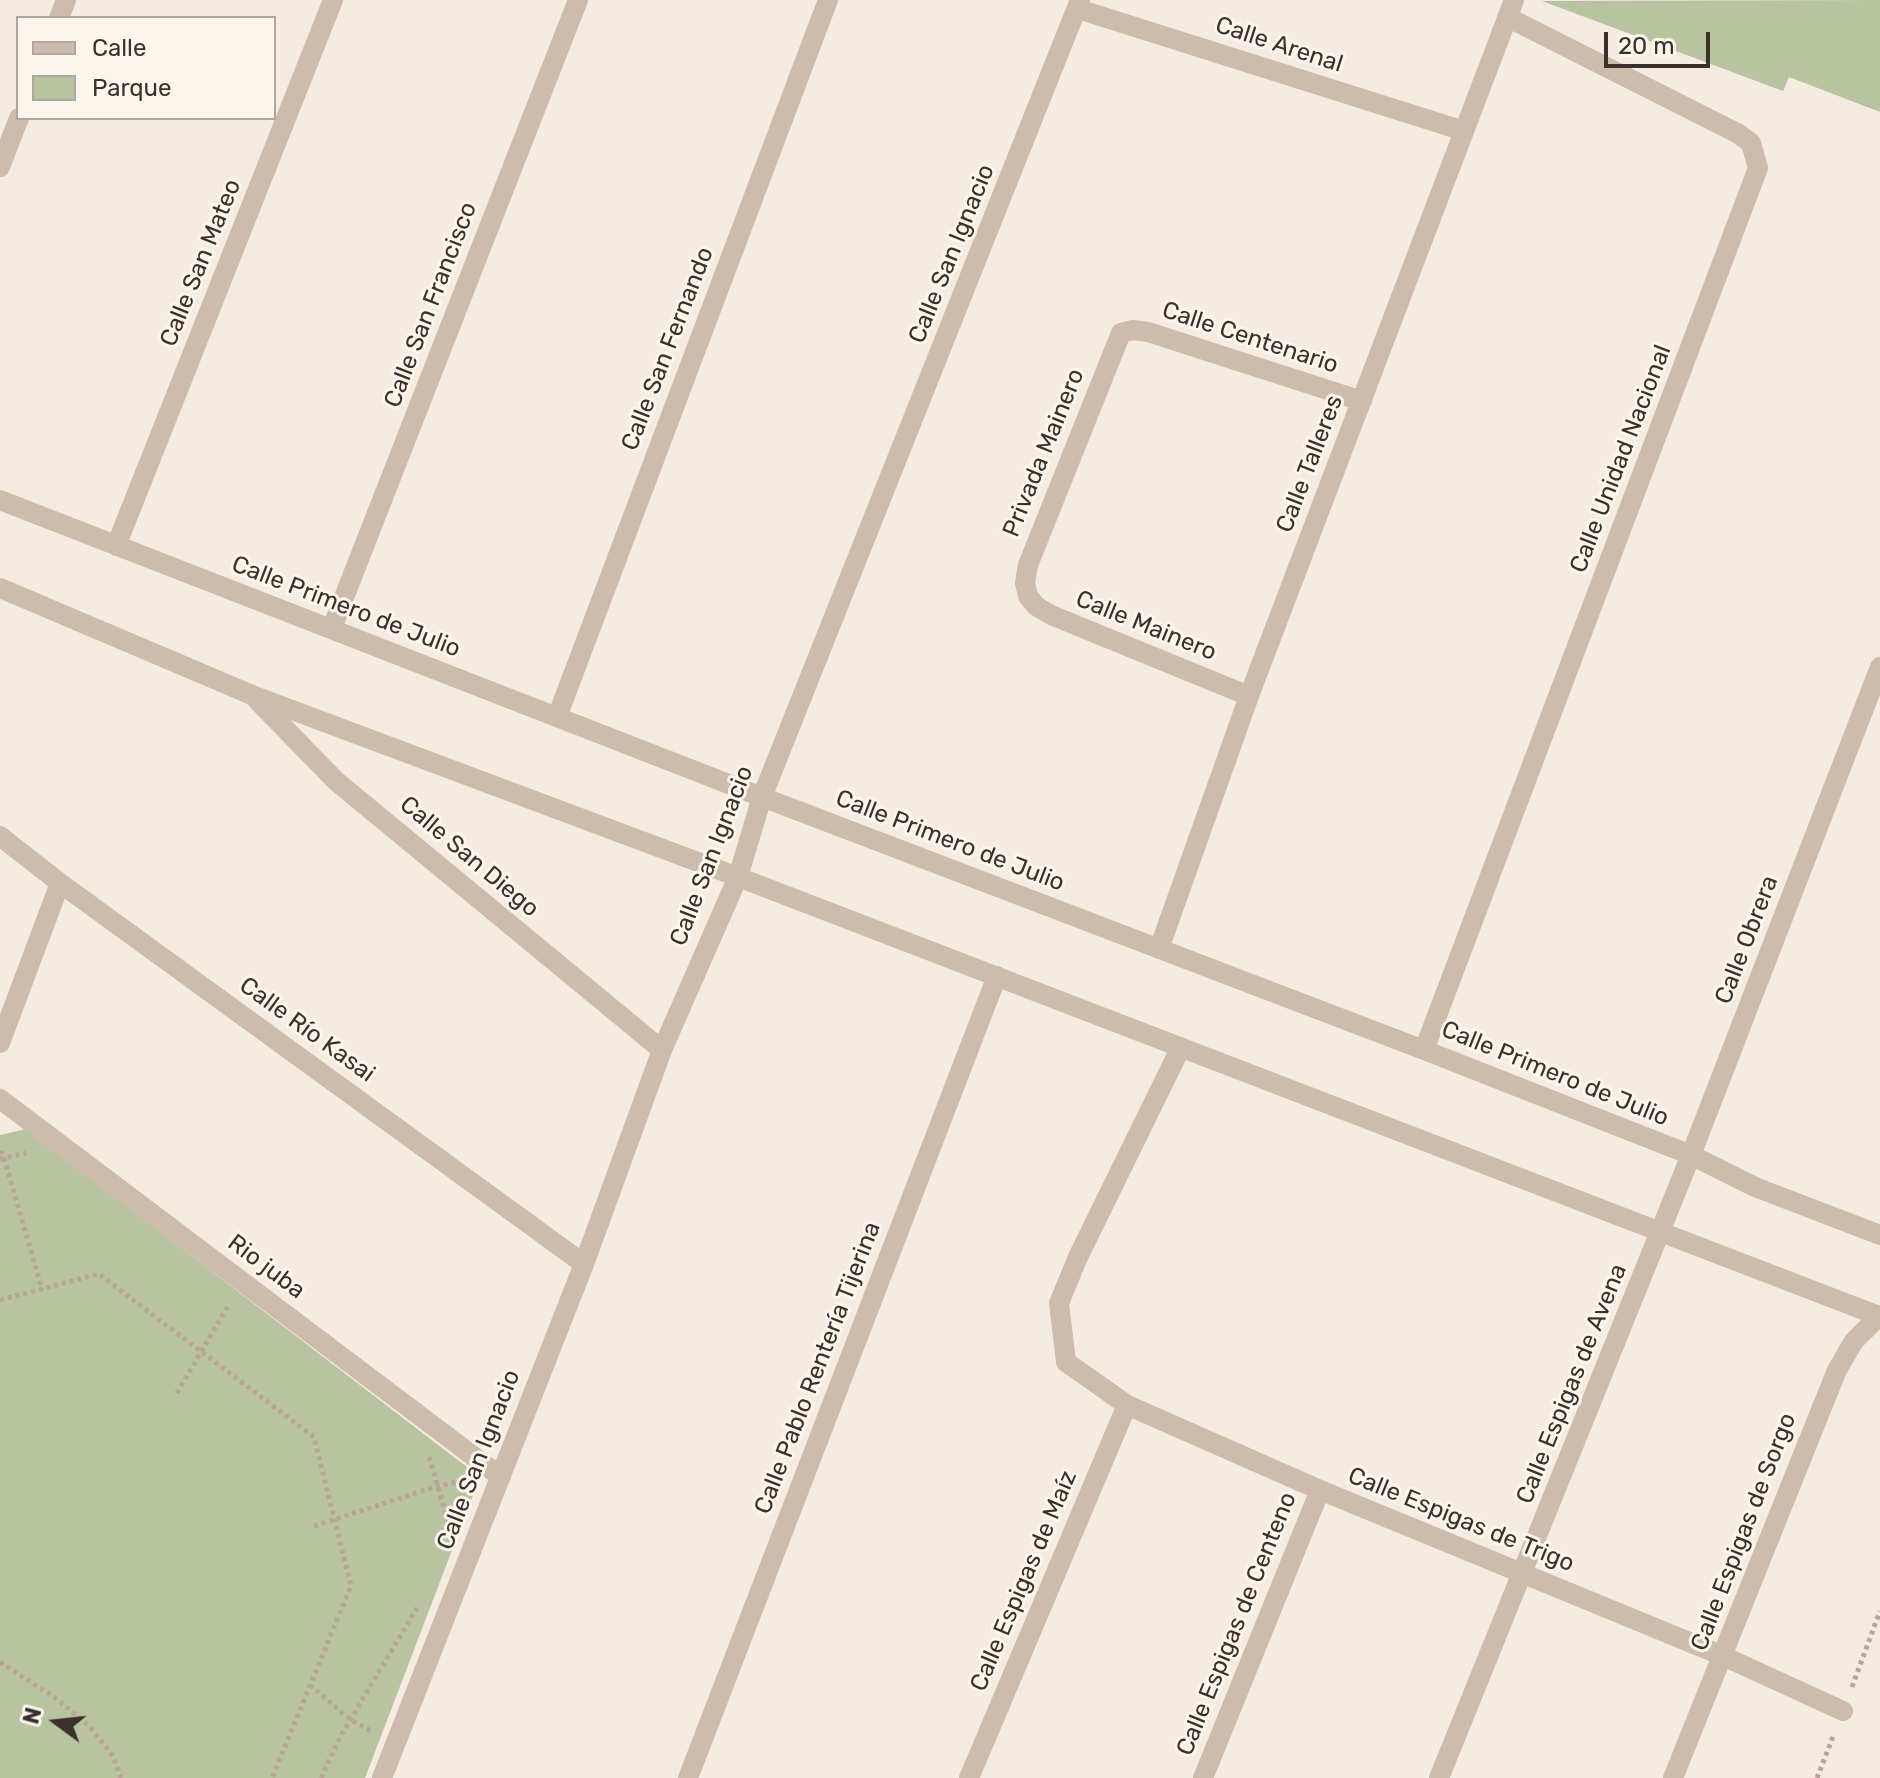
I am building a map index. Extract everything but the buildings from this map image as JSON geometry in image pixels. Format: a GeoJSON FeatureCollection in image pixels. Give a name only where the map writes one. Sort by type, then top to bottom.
{"type":"FeatureCollection","features":[{"type":"Feature","properties":{"kind":"street","name":"Calle San Mateo"},"geometry":{"type":"LineString","coordinates":[[116,546],[333,0]]}},
{"type":"Feature","properties":{"kind":"street","name":"Calle San Francisco"},"geometry":{"type":"LineString","coordinates":[[332,628],[578,0]]}},
{"type":"Feature","properties":{"kind":"street","name":"Calle San Fernando"},"geometry":{"type":"LineString","coordinates":[[557,717],[828,0]]}},
{"type":"Feature","properties":{"kind":"street","name":"Calle Arenal"},"geometry":{"type":"LineString","coordinates":[[1079,4],[1464,131]]}},
{"type":"Feature","properties":{"kind":"street","name":"Calle San Ignacio"},"geometry":{"type":"LineString","coordinates":[[382,1778],[584,1264],[662,1050],[738,877],[762,797],[1079,4]]}},
{"type":"Feature","properties":{"kind":"street","name":"Calle Talleres"},"geometry":{"type":"LineString","coordinates":[[1159,949],[1249,696],[1511,9]]}},
{"type":"Feature","properties":{"kind":"street","name":"Calle Unidad Nacional"},"geometry":{"type":"LineString","coordinates":[[1424,1050],[1758,168],[1751,143],[1737,133],[1511,9]]}},
{"type":"Feature","properties":{"kind":"street"},"geometry":{"type":"LineString","coordinates":[[0,167],[18,120]]}},
{"type":"Feature","properties":{"kind":"street","name":"Calle Centenario"},"geometry":{"type":"LineString","coordinates":[[1121,333],[1133,330],[1148,332],[1362,401]]}},
{"type":"Feature","properties":{"kind":"street","name":"Privada Mainero"},"geometry":{"type":"LineString","coordinates":[[1028,596],[1025,583],[1028,565],[1121,333]]}},
{"type":"Feature","properties":{"kind":"street","name":"Calle Primero de Julio"},"geometry":{"type":"LineString","coordinates":[[0,500],[762,797],[1424,1050],[1691,1155],[1755,1187],[1880,1235]]}},
{"type":"Feature","properties":{"kind":"street"},"geometry":{"type":"LineString","coordinates":[[0,588],[252,695],[738,877],[1880,1315]]}},
{"type":"Feature","properties":{"kind":"street","name":"Calle Mainero"},"geometry":{"type":"LineString","coordinates":[[1028,596],[1036,606],[1051,615],[1249,696]]}},
{"type":"Feature","properties":{"kind":"street","name":"Calle Obrera"},"geometry":{"type":"LineString","coordinates":[[1662,1230],[1880,667]]}},
{"type":"Feature","properties":{"kind":"street","name":"Calle San Diego"},"geometry":{"type":"LineString","coordinates":[[252,695],[336,781],[662,1050]]}},
{"type":"Feature","properties":{"kind":"street","name":"Calle Río Kasai"},"geometry":{"type":"LineString","coordinates":[[0,836],[60,883],[584,1264]]}},
{"type":"Feature","properties":{"kind":"street"},"geometry":{"type":"LineString","coordinates":[[0,1043],[60,883]]}},
{"type":"Feature","properties":{"kind":"street","name":"Calle Pablo Rentería Tijerina"},"geometry":{"type":"LineString","coordinates":[[688,1778],[997,976]]}},
{"type":"Feature","properties":{"kind":"street","name":"Calle Espigas de Trigo"},"geometry":{"type":"LineString","coordinates":[[1181,1047],[1078,1257],[1059,1303],[1066,1362],[1127,1405],[1320,1490],[1723,1656],[1843,1711]]}},
{"type":"Feature","properties":{"kind":"street","name":"Rio juba"},"geometry":{"type":"LineString","coordinates":[[0,1099],[501,1477]]}},
{"type":"Feature","properties":{"kind":"street","name":"Calle Espigas de Avena"},"geometry":{"type":"LineString","coordinates":[[1439,1778],[1662,1230]]}},
{"type":"Feature","properties":{"kind":"street","name":"Calle Espigas de Sorgo"},"geometry":{"type":"LineString","coordinates":[[1673,1778],[1837,1370],[1854,1341],[1880,1315]]}},
{"type":"Feature","properties":{"kind":"street","name":"Calle Espigas de Maíz"},"geometry":{"type":"LineString","coordinates":[[969,1778],[1127,1405]]}},
{"type":"Feature","properties":{"kind":"street","name":"Calle Espigas de Centeno"},"geometry":{"type":"LineString","coordinates":[[1203,1778],[1320,1490]]}},
{"type":"Feature","properties":{"kind":"path"},"geometry":{"type":"LineString","coordinates":[[2,1159],[36,1150]]}},
{"type":"Feature","properties":{"kind":"path"},"geometry":{"type":"LineString","coordinates":[[0,1151],[42,1289]]}},
{"type":"Feature","properties":{"kind":"path"},"geometry":{"type":"LineString","coordinates":[[0,1300],[99,1274],[314,1437],[351,1586],[272,1778]]}},
{"type":"Feature","properties":{"kind":"path"},"geometry":{"type":"LineString","coordinates":[[177,1393],[230,1303]]}},
{"type":"Feature","properties":{"kind":"path"},"geometry":{"type":"LineString","coordinates":[[427,1451],[450,1529],[448,1541]]}},
{"type":"Feature","properties":{"kind":"path"},"geometry":{"type":"LineString","coordinates":[[314,1526],[466,1480]]}},
{"type":"Feature","properties":{"kind":"path"},"geometry":{"type":"LineString","coordinates":[[321,1778],[351,1720],[422,1602]]}},
{"type":"Feature","properties":{"kind":"path"},"geometry":{"type":"LineString","coordinates":[[0,1662],[57,1699],[90,1727],[113,1756],[121,1778]]}},
{"type":"Feature","properties":{"kind":"path"},"geometry":{"type":"LineString","coordinates":[[310,1685],[351,1720]]}},
{"type":"Feature","properties":{"kind":"green space"},"geometry":{"type":"Polygon","coordinates":[[[1880,0],[1880,112],[1789,77],[1783,91],[1542,1],[1880,0]]]}},
{"type":"Feature","properties":{"kind":"green space"},"geometry":{"type":"Polygon","coordinates":[[[26,1129],[480,1477],[365,1778],[0,1778],[0,1135],[26,1129]]]}}]}
